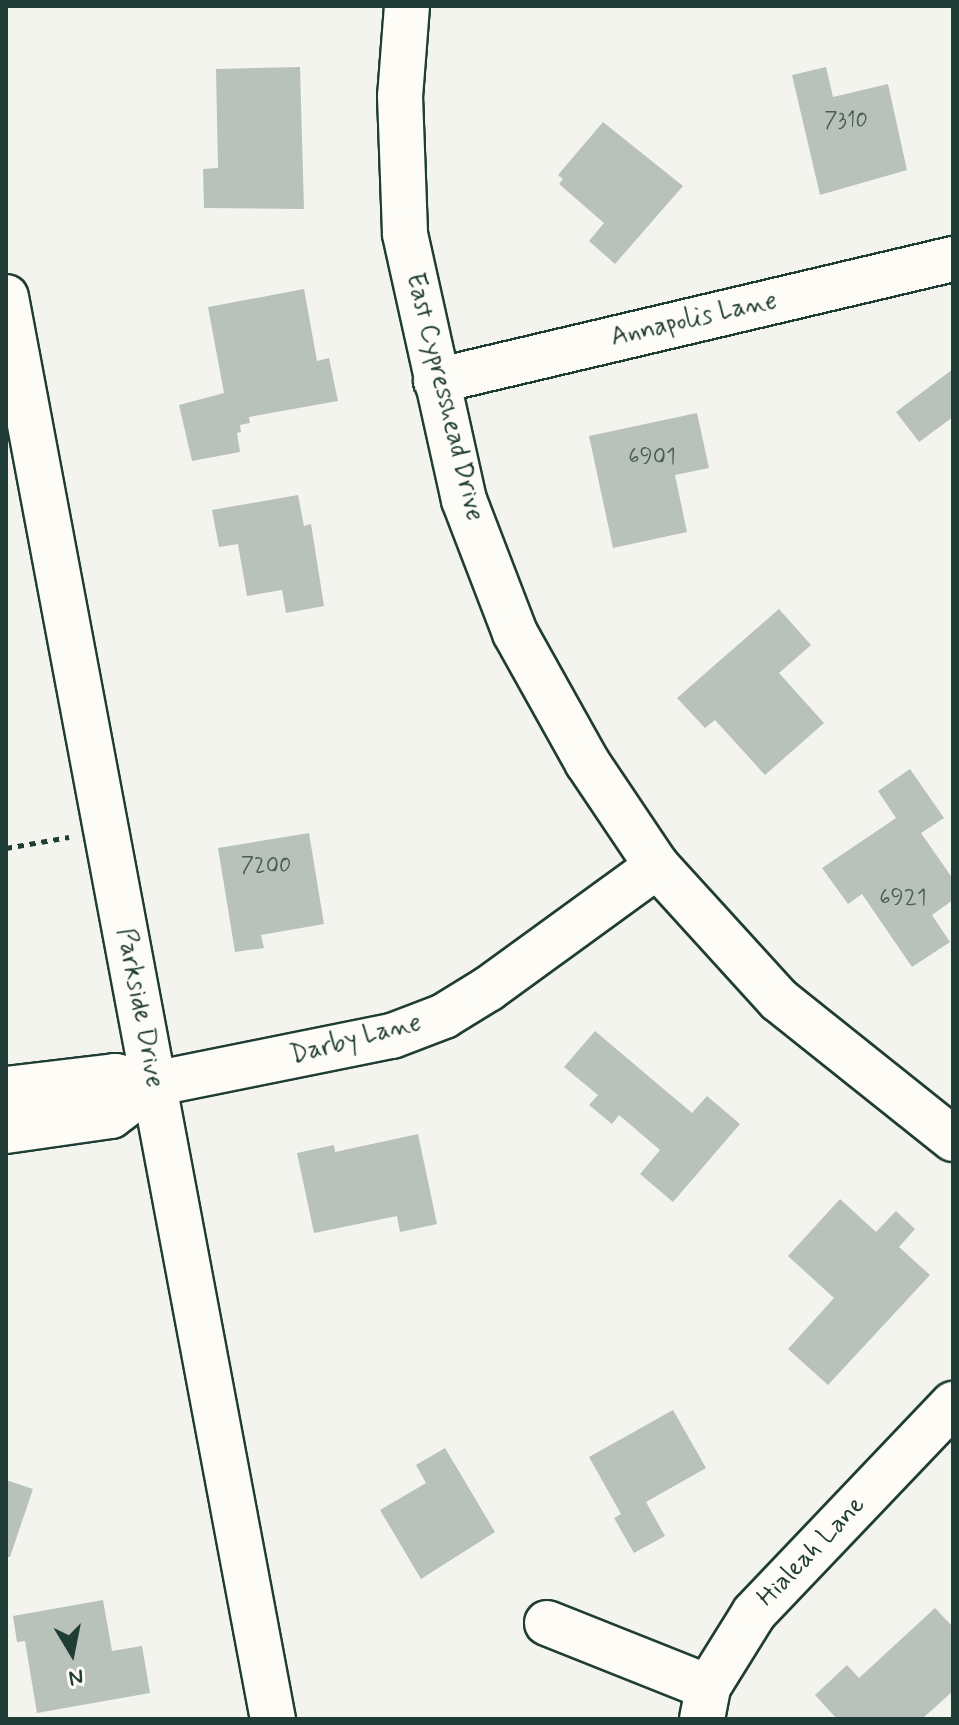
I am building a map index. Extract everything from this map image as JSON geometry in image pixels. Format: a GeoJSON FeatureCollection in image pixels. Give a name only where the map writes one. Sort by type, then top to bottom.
{"type":"FeatureCollection","features":[{"type":"Feature","properties":{"kind":"street","name":"East Cypresshead Drive"},"geometry":{"type":"LineString","coordinates":[[407,6],[400,96],[405,234],[464,500],[515,633],[587,762],[657,866],[779,1000],[953,1139]]}},
{"type":"Feature","properties":{"kind":"street","name":"Annapolis Lane"},"geometry":{"type":"LineString","coordinates":[[436,381],[953,259]]}},
{"type":"Feature","properties":{"kind":"street","name":"Parkside Drive"},"geometry":{"type":"LineString","coordinates":[[6,297],[273,1719]]}},
{"type":"Feature","properties":{"kind":"street","name":"Darby Lane"},"geometry":{"type":"LineString","coordinates":[[153,1084],[335,1051],[444,1016],[657,866]]}},
{"type":"Feature","properties":{"kind":"street"},"geometry":{"type":"LineString","coordinates":[[6,1089],[115,1076],[153,1084]]}},
{"type":"Feature","properties":{"kind":"street"},"geometry":{"type":"LineString","coordinates":[[6,1131],[111,1116],[153,1084]]}},
{"type":"Feature","properties":{"kind":"street","name":"Hialeah Lane"},"geometry":{"type":"LineString","coordinates":[[705,1703],[754,1613],[953,1404]]}},
{"type":"Feature","properties":{"kind":"street"},"geometry":{"type":"LineString","coordinates":[[547,1623],[705,1703]]}},
{"type":"Feature","properties":{"kind":"path"},"geometry":{"type":"LineString","coordinates":[[6,848],[69,837]]}},
{"type":"Feature","properties":{"kind":"building"},"geometry":{"type":"Polygon","coordinates":[[[300,67],[304,209],[204,208],[203,169],[218,168],[216,69],[300,67]]]}},
{"type":"Feature","properties":{"kind":"building"},"geometry":{"type":"Polygon","coordinates":[[[826,67],[833,97],[888,84],[907,170],[820,195],[792,75],[826,67]]]}},
{"type":"Feature","properties":{"kind":"building"},"geometry":{"type":"Polygon","coordinates":[[[603,122],[683,186],[615,264],[589,241],[604,223],[559,184],[563,179],[558,175],[603,122]]]}},
{"type":"Feature","properties":{"kind":"building"},"geometry":{"type":"Polygon","coordinates":[[[304,289],[317,361],[329,358],[338,401],[249,417],[250,423],[240,425],[241,432],[237,433],[240,452],[192,461],[179,405],[224,393],[208,307],[304,289]]]}},
{"type":"Feature","properties":{"kind":"building"},"geometry":{"type":"Polygon","coordinates":[[[953,369],[953,417],[919,442],[896,412],[953,369]]]}},
{"type":"Feature","properties":{"kind":"building"},"geometry":{"type":"Polygon","coordinates":[[[697,413],[709,468],[675,475],[687,532],[613,548],[589,436],[697,413]]]}},
{"type":"Feature","properties":{"kind":"building"},"geometry":{"type":"Polygon","coordinates":[[[298,495],[304,526],[311,524],[324,606],[286,613],[282,590],[247,596],[238,544],[219,547],[212,510],[298,495]]]}},
{"type":"Feature","properties":{"kind":"building"},"geometry":{"type":"Polygon","coordinates":[[[779,609],[811,645],[779,673],[824,723],[765,775],[715,720],[705,728],[677,698],[779,609]]]}},
{"type":"Feature","properties":{"kind":"building"},"geometry":{"type":"Polygon","coordinates":[[[910,769],[944,818],[921,833],[953,879],[953,900],[932,915],[950,942],[912,967],[862,894],[848,904],[822,868],[896,818],[878,791],[910,769]]]}},
{"type":"Feature","properties":{"kind":"building"},"geometry":{"type":"Polygon","coordinates":[[[309,833],[324,924],[261,935],[264,948],[235,952],[218,848],[309,833]]]}},
{"type":"Feature","properties":{"kind":"building"},"geometry":{"type":"Polygon","coordinates":[[[595,1031],[692,1113],[707,1096],[740,1124],[673,1202],[640,1174],[660,1150],[619,1115],[612,1124],[589,1105],[598,1095],[564,1067],[595,1031]]]}},
{"type":"Feature","properties":{"kind":"building"},"geometry":{"type":"Polygon","coordinates":[[[418,1134],[437,1224],[400,1232],[397,1216],[314,1233],[297,1153],[334,1145],[335,1152],[418,1134]]]}},
{"type":"Feature","properties":{"kind":"building"},"geometry":{"type":"Polygon","coordinates":[[[840,1199],[876,1232],[896,1211],[915,1229],[899,1247],[930,1275],[828,1385],[788,1349],[834,1298],[788,1256],[840,1199]]]}},
{"type":"Feature","properties":{"kind":"building"},"geometry":{"type":"Polygon","coordinates":[[[673,1410],[706,1468],[646,1502],[665,1536],[634,1553],[614,1518],[621,1514],[589,1457],[673,1410]]]}},
{"type":"Feature","properties":{"kind":"building"},"geometry":{"type":"Polygon","coordinates":[[[445,1448],[495,1532],[421,1579],[380,1510],[426,1483],[416,1465],[445,1448]]]}},
{"type":"Feature","properties":{"kind":"building"},"geometry":{"type":"Polygon","coordinates":[[[6,1480],[33,1489],[10,1557],[6,1557],[6,1480]]]}},
{"type":"Feature","properties":{"kind":"building"},"geometry":{"type":"Polygon","coordinates":[[[103,1600],[112,1651],[142,1646],[150,1693],[37,1713],[25,1641],[17,1642],[13,1616],[103,1600]]]}},
{"type":"Feature","properties":{"kind":"building"},"geometry":{"type":"Polygon","coordinates":[[[935,1608],[953,1627],[953,1691],[922,1719],[837,1719],[815,1695],[847,1665],[859,1678],[935,1608]]]}}]}
